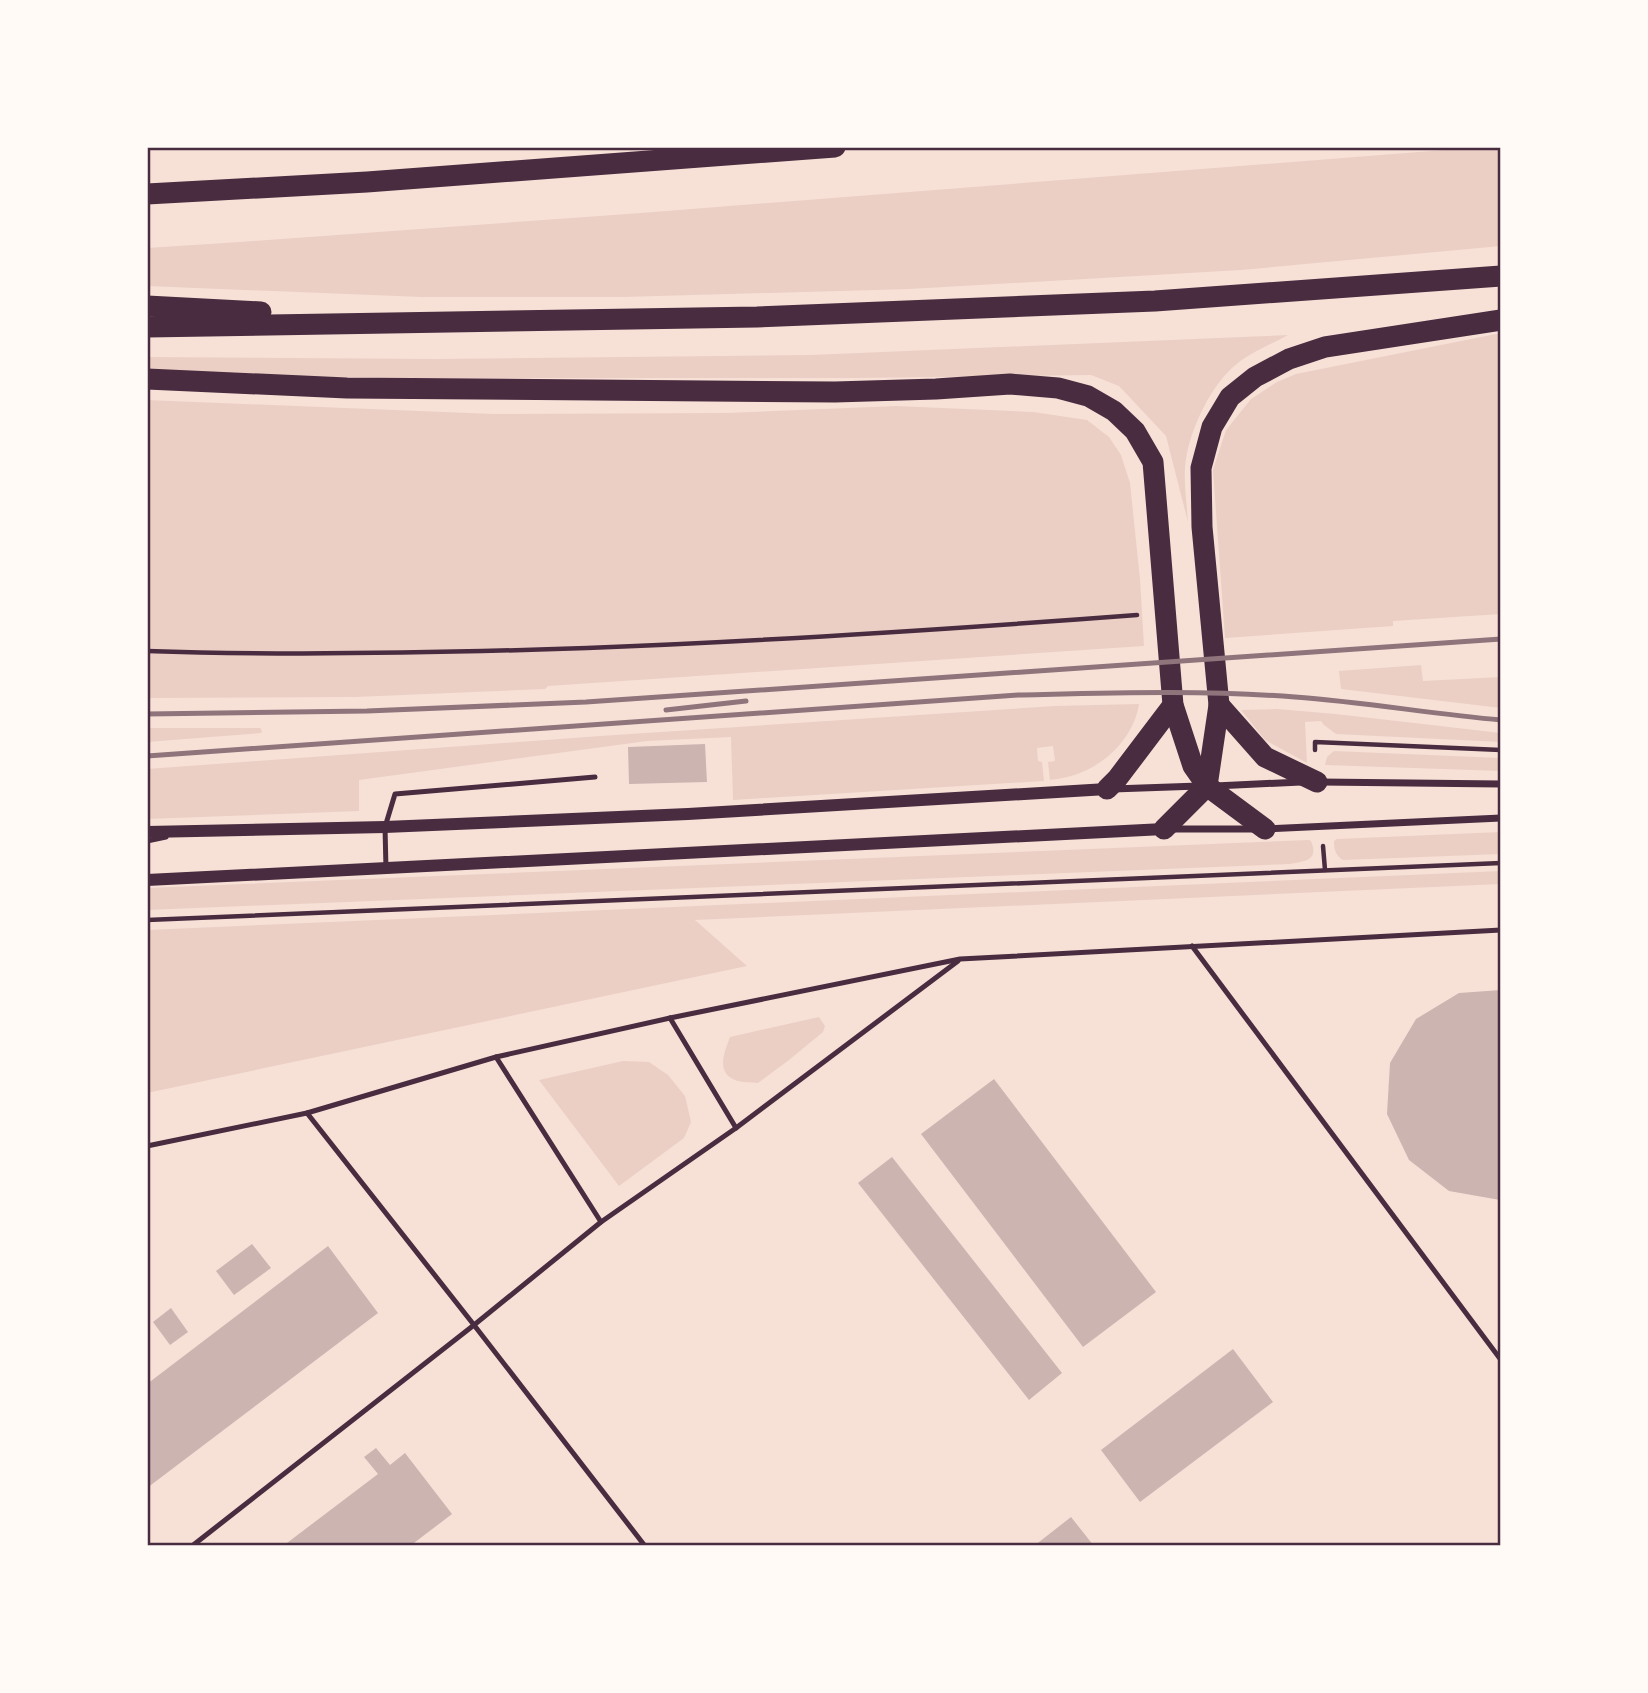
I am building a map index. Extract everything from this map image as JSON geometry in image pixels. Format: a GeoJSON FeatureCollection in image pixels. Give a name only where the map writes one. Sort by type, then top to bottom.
{"type":"FeatureCollection","features":[{"type":"Feature","properties":{"kind":"highway"},"geometry":{"type":"LineString","coordinates":[[147,194],[367,182],[835,147]]}},
{"type":"Feature","properties":{"kind":"highway"},"geometry":{"type":"LineString","coordinates":[[147,327],[757,317],[1128,302],[1501,276]]}},
{"type":"Feature","properties":{"kind":"highway"},"geometry":{"type":"LineString","coordinates":[[147,306],[445,321]]}},
{"type":"Feature","properties":{"kind":"highway"},"geometry":{"type":"LineString","coordinates":[[1164,829],[1207,786],[1219,705],[1202,527],[1201,468],[1212,427],[1230,397],[1255,377],[1289,359],[1325,347],[1501,320]]}},
{"type":"Feature","properties":{"kind":"highway"},"geometry":{"type":"LineString","coordinates":[[147,379],[375,389],[835,392],[1010,384],[1058,388],[1088,396],[1114,411],[1135,430],[1153,462],[1172,705],[1193,766],[1207,786],[1265,829]]}},
{"type":"Feature","properties":{"kind":"highway"},"geometry":{"type":"LineString","coordinates":[[1107,789],[1172,705]]}},
{"type":"Feature","properties":{"kind":"highway"},"geometry":{"type":"LineString","coordinates":[[1219,705],[1265,757],[1317,782]]}},
{"type":"Feature","properties":{"kind":"street"},"geometry":{"type":"LineString","coordinates":[[147,832],[385,827],[688,814],[1107,789],[1317,782],[1501,784]]}},
{"type":"Feature","properties":{"kind":"street"},"geometry":{"type":"LineString","coordinates":[[147,880],[1164,829],[1265,829],[1501,818]]}},
{"type":"Feature","properties":{"kind":"lane"},"geometry":{"type":"LineString","coordinates":[[386,869],[385,827],[395,794],[595,777]]}},
{"type":"Feature","properties":{"kind":"lane"},"geometry":{"type":"LineString","coordinates":[[147,841],[189,831]]}},
{"type":"Feature","properties":{"kind":"lane"},"geometry":{"type":"LineString","coordinates":[[147,1146],[307,1113],[496,1057],[670,1018],[960,959],[1501,930]]}},
{"type":"Feature","properties":{"kind":"lane"},"geometry":{"type":"LineString","coordinates":[[1192,946],[1501,1360]]}},
{"type":"Feature","properties":{"kind":"lane"},"geometry":{"type":"LineString","coordinates":[[192,1546],[601,1222],[736,1128],[960,959]]}},
{"type":"Feature","properties":{"kind":"lane"},"geometry":{"type":"LineString","coordinates":[[670,1018],[736,1128]]}},
{"type":"Feature","properties":{"kind":"lane"},"geometry":{"type":"LineString","coordinates":[[496,1057],[601,1222]]}},
{"type":"Feature","properties":{"kind":"lane"},"geometry":{"type":"LineString","coordinates":[[307,1113],[645,1546]]}},
{"type":"Feature","properties":{"kind":"path"},"geometry":{"type":"LineString","coordinates":[[147,651],[250,654],[471,652],[806,638],[1165,613]]}},
{"type":"Feature","properties":{"kind":"path"},"geometry":{"type":"LineString","coordinates":[[147,920],[1501,863]]}},
{"type":"Feature","properties":{"kind":"shaded area"},"geometry":{"type":"Polygon","coordinates":[[[1501,147],[1501,246],[1241,270],[910,289],[623,297],[421,297],[147,286],[147,248],[641,213],[1501,147]]]}},
{"type":"Feature","properties":{"kind":"shaded area"},"geometry":{"type":"Polygon","coordinates":[[[1501,333],[1501,614],[1393,621],[1393,626],[1225,638],[1213,470],[1226,430],[1251,399],[1277,382],[1296,374],[1501,333]]]}},
{"type":"Feature","properties":{"kind":"shaded area"},"geometry":{"type":"Polygon","coordinates":[[[1288,335],[1232,368],[1215,388],[1200,414],[1190,442],[1185,468],[1188,522],[1166,436],[1119,386],[1091,375],[421,378],[206,375],[147,371],[147,357],[436,359],[811,355],[1288,335]]]}},
{"type":"Feature","properties":{"kind":"shaded area"},"geometry":{"type":"Polygon","coordinates":[[[147,400],[493,414],[726,413],[896,406],[1033,412],[1087,420],[1109,437],[1121,455],[1130,483],[1144,646],[548,686],[545,689],[356,697],[147,698],[147,400]]]}},
{"type":"Feature","properties":{"kind":"shaded area"},"geometry":{"type":"Polygon","coordinates":[[[1421,665],[1423,681],[1501,677],[1501,708],[1341,689],[1339,671],[1421,665]]]}},
{"type":"Feature","properties":{"kind":"shaded area"},"geometry":{"type":"Polygon","coordinates":[[[1139,704],[1131,728],[1116,749],[1083,772],[1050,780],[1048,762],[1055,761],[1053,746],[1037,748],[1044,781],[733,800],[731,737],[647,741],[359,780],[359,811],[147,819],[147,769],[1054,706],[1139,704]]]}},
{"type":"Feature","properties":{"kind":"shaded area"},"geometry":{"type":"Polygon","coordinates":[[[1277,709],[1501,733],[1501,742],[1336,734],[1321,721],[1305,722],[1307,763],[1265,740],[1241,710],[1277,709]]]}},
{"type":"Feature","properties":{"kind":"shaded area"},"geometry":{"type":"Polygon","coordinates":[[[147,728],[260,728],[262,731],[147,742],[147,728]]]}},
{"type":"Feature","properties":{"kind":"shaded area"},"geometry":{"type":"Polygon","coordinates":[[[1334,751],[1501,758],[1501,771],[1325,765],[1327,757],[1334,751]]]}},
{"type":"Feature","properties":{"kind":"shaded area"},"geometry":{"type":"Polygon","coordinates":[[[1501,832],[1501,854],[1343,860],[1337,855],[1334,844],[1337,839],[1501,832]]]}},
{"type":"Feature","properties":{"kind":"shaded area"},"geometry":{"type":"Polygon","coordinates":[[[1309,840],[1313,847],[1312,856],[1290,864],[147,910],[147,888],[1309,840]]]}},
{"type":"Feature","properties":{"kind":"shaded area"},"geometry":{"type":"Polygon","coordinates":[[[1501,871],[1501,884],[695,920],[747,966],[147,1093],[147,930],[1501,871]]]}},
{"type":"Feature","properties":{"kind":"shaded area"},"geometry":{"type":"Polygon","coordinates":[[[819,1017],[825,1026],[823,1032],[758,1083],[738,1081],[725,1072],[723,1061],[730,1037],[819,1017]]]}},
{"type":"Feature","properties":{"kind":"shaded area"},"geometry":{"type":"Polygon","coordinates":[[[623,1061],[649,1062],[668,1075],[685,1096],[691,1122],[684,1138],[619,1186],[539,1080],[623,1061]]]}},
{"type":"Feature","properties":{"kind":"building"},"geometry":{"type":"Polygon","coordinates":[[[705,744],[707,782],[629,784],[628,747],[705,744]]]}},
{"type":"Feature","properties":{"kind":"building"},"geometry":{"type":"Polygon","coordinates":[[[1501,990],[1500,1200],[1449,1191],[1409,1160],[1387,1114],[1390,1063],[1416,1019],[1459,993],[1501,990]]]}},
{"type":"Feature","properties":{"kind":"building"},"geometry":{"type":"Polygon","coordinates":[[[994,1079],[1156,1292],[1083,1347],[921,1134],[994,1079]]]}},
{"type":"Feature","properties":{"kind":"building"},"geometry":{"type":"Polygon","coordinates":[[[892,1157],[1062,1373],[1029,1400],[858,1183],[892,1157]]]}},
{"type":"Feature","properties":{"kind":"building"},"geometry":{"type":"Polygon","coordinates":[[[252,1244],[271,1268],[234,1295],[216,1271],[252,1244]]]}},
{"type":"Feature","properties":{"kind":"building"},"geometry":{"type":"Polygon","coordinates":[[[328,1246],[378,1313],[147,1488],[147,1384],[328,1246]]]}},
{"type":"Feature","properties":{"kind":"building"},"geometry":{"type":"Polygon","coordinates":[[[171,1308],[188,1332],[170,1345],[153,1322],[171,1308]]]}},
{"type":"Feature","properties":{"kind":"building"},"geometry":{"type":"Polygon","coordinates":[[[1233,1349],[1273,1402],[1140,1502],[1101,1450],[1233,1349]]]}},
{"type":"Feature","properties":{"kind":"building"},"geometry":{"type":"Polygon","coordinates":[[[376,1448],[390,1465],[405,1453],[452,1514],[410,1546],[283,1546],[378,1474],[364,1457],[376,1448]]]}},
{"type":"Feature","properties":{"kind":"building"},"geometry":{"type":"Polygon","coordinates":[[[1071,1517],[1094,1546],[1034,1546],[1071,1517]]]}},
{"type":"Feature","properties":{"kind":"railway"},"geometry":{"type":"LineString","coordinates":[[147,714],[367,711],[586,702],[1501,639]]}},
{"type":"Feature","properties":{"kind":"railway"},"geometry":{"type":"LineString","coordinates":[[147,756],[1018,695],[1226,693],[1347,702],[1501,720]]}},
{"type":"Feature","properties":{"kind":"railway"},"geometry":{"type":"LineString","coordinates":[[666,710],[746,701]]}}]}
